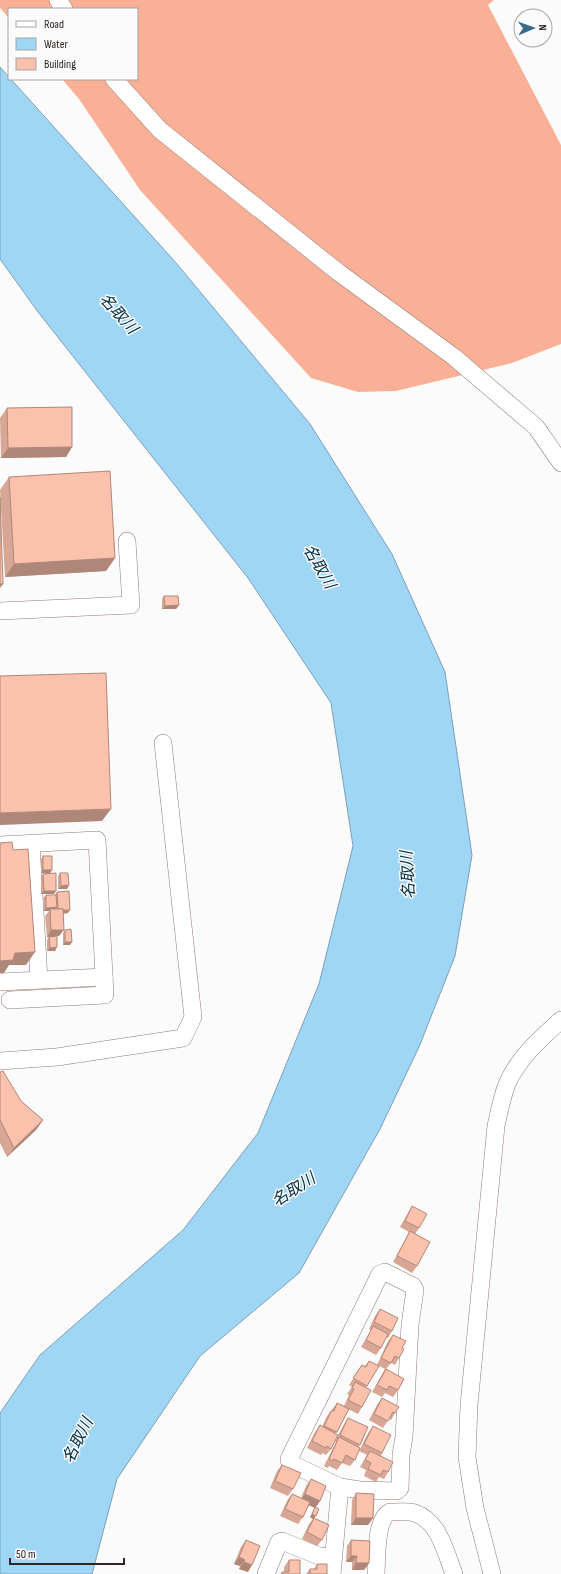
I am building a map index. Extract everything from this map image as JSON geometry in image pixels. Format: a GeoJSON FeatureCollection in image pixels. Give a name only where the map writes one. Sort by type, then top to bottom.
{"type":"FeatureCollection","features":[{"type":"Feature","properties":{"kind":"street"},"geometry":{"type":"LineString","coordinates":[[115,80],[160,130],[338,272],[454,357],[536,427],[561,463]]}},
{"type":"Feature","properties":{"kind":"street"},"geometry":{"type":"LineString","coordinates":[[0,611],[131,605],[127,541]]}},
{"type":"Feature","properties":{"kind":"street"},"geometry":{"type":"LineString","coordinates":[[0,1061],[57,1057],[183,1038],[193,1017],[163,743]]}},
{"type":"Feature","properties":{"kind":"street"},"geometry":{"type":"LineString","coordinates":[[0,845],[97,840],[105,995],[10,1000]]}},
{"type":"Feature","properties":{"kind":"street"},"geometry":{"type":"LineString","coordinates":[[31,844],[39,980]]}},
{"type":"Feature","properties":{"kind":"street"},"geometry":{"type":"LineString","coordinates":[[0,982],[104,977]]}},
{"type":"Feature","properties":{"kind":"street"},"geometry":{"type":"LineString","coordinates":[[492,1574],[475,1508],[467,1457],[469,1405],[496,1126],[508,1083],[521,1060],[543,1036],[561,1020]]}},
{"type":"Feature","properties":{"kind":"street"},"geometry":{"type":"LineString","coordinates":[[385,1272],[413,1286],[415,1290],[410,1325],[407,1404],[404,1437],[400,1454],[400,1488],[397,1491],[390,1491],[360,1490],[340,1487],[290,1463],[288,1459],[380,1274],[385,1272]]}},
{"type":"Feature","properties":{"kind":"street"},"geometry":{"type":"LineString","coordinates":[[333,1566],[340,1487]]}},
{"type":"Feature","properties":{"kind":"street"},"geometry":{"type":"LineString","coordinates":[[376,1574],[379,1535],[382,1520],[386,1514],[390,1512],[417,1514],[432,1525],[438,1533],[454,1574]]}},
{"type":"Feature","properties":{"kind":"street"},"geometry":{"type":"LineString","coordinates":[[266,1574],[279,1542],[282,1541],[319,1556],[333,1566]]}},
{"type":"Feature","properties":{"kind":"shaded area"},"geometry":{"type":"Polygon","coordinates":[[[0,0],[494,0],[488,5],[561,145],[561,344],[512,363],[396,391],[358,392],[311,378],[140,190],[79,99],[63,80],[138,80],[138,8],[8,8],[8,17],[0,8],[0,0]]]}},
{"type":"Feature","properties":{"kind":"water","name":"名取川"},"geometry":{"type":"Polygon","coordinates":[[[0,67],[8,76],[8,80],[12,80],[177,264],[310,424],[392,554],[445,672],[472,855],[455,956],[419,1047],[380,1129],[299,1273],[200,1356],[117,1479],[92,1574],[0,1574],[0,1413],[40,1355],[183,1230],[258,1133],[319,984],[353,846],[331,703],[248,578],[38,312],[0,259],[0,67]]]}},
{"type":"Feature","properties":{"kind":"building"},"geometry":{"type":"Polygon","coordinates":[[[72,407],[72,447],[8,448],[7,408],[72,407]]]}},
{"type":"Feature","properties":{"kind":"building"},"geometry":{"type":"Polygon","coordinates":[[[110,471],[115,558],[14,564],[9,477],[110,471]]]}},
{"type":"Feature","properties":{"kind":"building"},"geometry":{"type":"Polygon","coordinates":[[[0,497],[3,584],[0,584],[0,497]]]}},
{"type":"Feature","properties":{"kind":"building"},"geometry":{"type":"Polygon","coordinates":[[[164,596],[178,596],[179,605],[165,606],[164,596]]]}},
{"type":"Feature","properties":{"kind":"building"},"geometry":{"type":"Polygon","coordinates":[[[106,673],[111,809],[0,813],[0,676],[106,673]]]}},
{"type":"Feature","properties":{"kind":"building"},"geometry":{"type":"Polygon","coordinates":[[[12,842],[13,850],[28,849],[35,952],[15,953],[13,960],[0,961],[0,843],[12,842]]]}},
{"type":"Feature","properties":{"kind":"building"},"geometry":{"type":"Polygon","coordinates":[[[43,856],[52,856],[52,870],[43,870],[43,856]]]}},
{"type":"Feature","properties":{"kind":"building"},"geometry":{"type":"Polygon","coordinates":[[[56,873],[56,891],[44,891],[43,874],[56,873]]]}},
{"type":"Feature","properties":{"kind":"building"},"geometry":{"type":"Polygon","coordinates":[[[60,873],[68,873],[69,885],[61,886],[60,873]]]}},
{"type":"Feature","properties":{"kind":"building"},"geometry":{"type":"Polygon","coordinates":[[[69,891],[70,910],[58,909],[57,892],[69,891]]]}},
{"type":"Feature","properties":{"kind":"building"},"geometry":{"type":"Polygon","coordinates":[[[46,895],[56,895],[57,907],[46,908],[46,895]]]}},
{"type":"Feature","properties":{"kind":"building"},"geometry":{"type":"Polygon","coordinates":[[[50,909],[63,909],[64,930],[51,930],[50,909]]]}},
{"type":"Feature","properties":{"kind":"building"},"geometry":{"type":"Polygon","coordinates":[[[71,929],[72,942],[65,942],[65,930],[71,929]]]}},
{"type":"Feature","properties":{"kind":"building"},"geometry":{"type":"Polygon","coordinates":[[[57,936],[57,947],[50,948],[49,937],[57,936]]]}},
{"type":"Feature","properties":{"kind":"building"},"geometry":{"type":"Polygon","coordinates":[[[3,1071],[21,1101],[43,1120],[14,1148],[0,1120],[0,1072],[3,1071]]]}},
{"type":"Feature","properties":{"kind":"building"},"geometry":{"type":"Polygon","coordinates":[[[412,1206],[427,1214],[419,1228],[405,1221],[412,1206]]]}},
{"type":"Feature","properties":{"kind":"building"},"geometry":{"type":"Polygon","coordinates":[[[410,1231],[430,1242],[417,1266],[397,1256],[410,1231]]]}},
{"type":"Feature","properties":{"kind":"building"},"geometry":{"type":"Polygon","coordinates":[[[380,1309],[398,1318],[392,1331],[374,1322],[380,1309]]]}},
{"type":"Feature","properties":{"kind":"building"},"geometry":{"type":"Polygon","coordinates":[[[373,1326],[388,1334],[381,1348],[366,1340],[373,1326]]]}},
{"type":"Feature","properties":{"kind":"building"},"geometry":{"type":"Polygon","coordinates":[[[393,1335],[406,1341],[399,1358],[395,1356],[391,1363],[381,1358],[393,1335]]]}},
{"type":"Feature","properties":{"kind":"building"},"geometry":{"type":"Polygon","coordinates":[[[369,1361],[379,1366],[367,1386],[353,1378],[362,1365],[366,1367],[369,1361]]]}},
{"type":"Feature","properties":{"kind":"building"},"geometry":{"type":"Polygon","coordinates":[[[386,1369],[404,1379],[398,1390],[389,1386],[387,1390],[377,1385],[386,1369]]]}},
{"type":"Feature","properties":{"kind":"building"},"geometry":{"type":"Polygon","coordinates":[[[355,1382],[371,1390],[362,1407],[348,1400],[354,1389],[352,1388],[355,1382]]]}},
{"type":"Feature","properties":{"kind":"building"},"geometry":{"type":"Polygon","coordinates":[[[382,1398],[399,1407],[395,1413],[393,1412],[388,1421],[374,1414],[382,1398]]]}},
{"type":"Feature","properties":{"kind":"building"},"geometry":{"type":"Polygon","coordinates":[[[337,1403],[349,1409],[337,1432],[324,1426],[332,1410],[334,1411],[337,1403]]]}},
{"type":"Feature","properties":{"kind":"building"},"geometry":{"type":"Polygon","coordinates":[[[348,1418],[368,1427],[360,1445],[340,1435],[348,1418]]]}},
{"type":"Feature","properties":{"kind":"building"},"geometry":{"type":"Polygon","coordinates":[[[320,1425],[338,1435],[331,1449],[327,1446],[326,1448],[312,1441],[320,1425]]]}},
{"type":"Feature","properties":{"kind":"building"},"geometry":{"type":"Polygon","coordinates":[[[373,1426],[391,1435],[382,1453],[364,1444],[373,1426]]]}},
{"type":"Feature","properties":{"kind":"building"},"geometry":{"type":"Polygon","coordinates":[[[339,1437],[360,1448],[355,1460],[346,1455],[342,1463],[334,1459],[333,1461],[329,1459],[339,1437]]]}},
{"type":"Feature","properties":{"kind":"building"},"geometry":{"type":"Polygon","coordinates":[[[370,1451],[393,1462],[388,1472],[383,1470],[381,1475],[368,1469],[371,1463],[365,1460],[370,1451]]]}},
{"type":"Feature","properties":{"kind":"building"},"geometry":{"type":"Polygon","coordinates":[[[282,1465],[301,1473],[293,1489],[275,1481],[282,1465]]]}},
{"type":"Feature","properties":{"kind":"building"},"geometry":{"type":"Polygon","coordinates":[[[311,1479],[326,1486],[320,1501],[305,1494],[311,1479]]]}},
{"type":"Feature","properties":{"kind":"building"},"geometry":{"type":"Polygon","coordinates":[[[356,1493],[374,1494],[373,1518],[356,1518],[356,1493]]]}},
{"type":"Feature","properties":{"kind":"building"},"geometry":{"type":"Polygon","coordinates":[[[292,1494],[310,1502],[303,1517],[285,1509],[292,1494]]]}},
{"type":"Feature","properties":{"kind":"building"},"geometry":{"type":"Polygon","coordinates":[[[315,1507],[319,1509],[316,1516],[312,1514],[315,1507]]]}},
{"type":"Feature","properties":{"kind":"building"},"geometry":{"type":"Polygon","coordinates":[[[314,1518],[329,1525],[322,1540],[307,1532],[314,1518]]]}},
{"type":"Feature","properties":{"kind":"building"},"geometry":{"type":"Polygon","coordinates":[[[246,1540],[260,1546],[252,1565],[244,1562],[245,1560],[239,1557],[246,1540]]]}},
{"type":"Feature","properties":{"kind":"building"},"geometry":{"type":"Polygon","coordinates":[[[351,1540],[370,1541],[369,1563],[356,1563],[357,1556],[351,1556],[351,1540]]]}},
{"type":"Feature","properties":{"kind":"building"},"geometry":{"type":"Polygon","coordinates":[[[289,1560],[300,1560],[300,1574],[282,1574],[282,1572],[289,1572],[289,1560]]]}},
{"type":"Feature","properties":{"kind":"building"},"geometry":{"type":"Polygon","coordinates":[[[317,1564],[327,1564],[327,1574],[310,1574],[310,1569],[317,1569],[317,1564]]]}}]}
